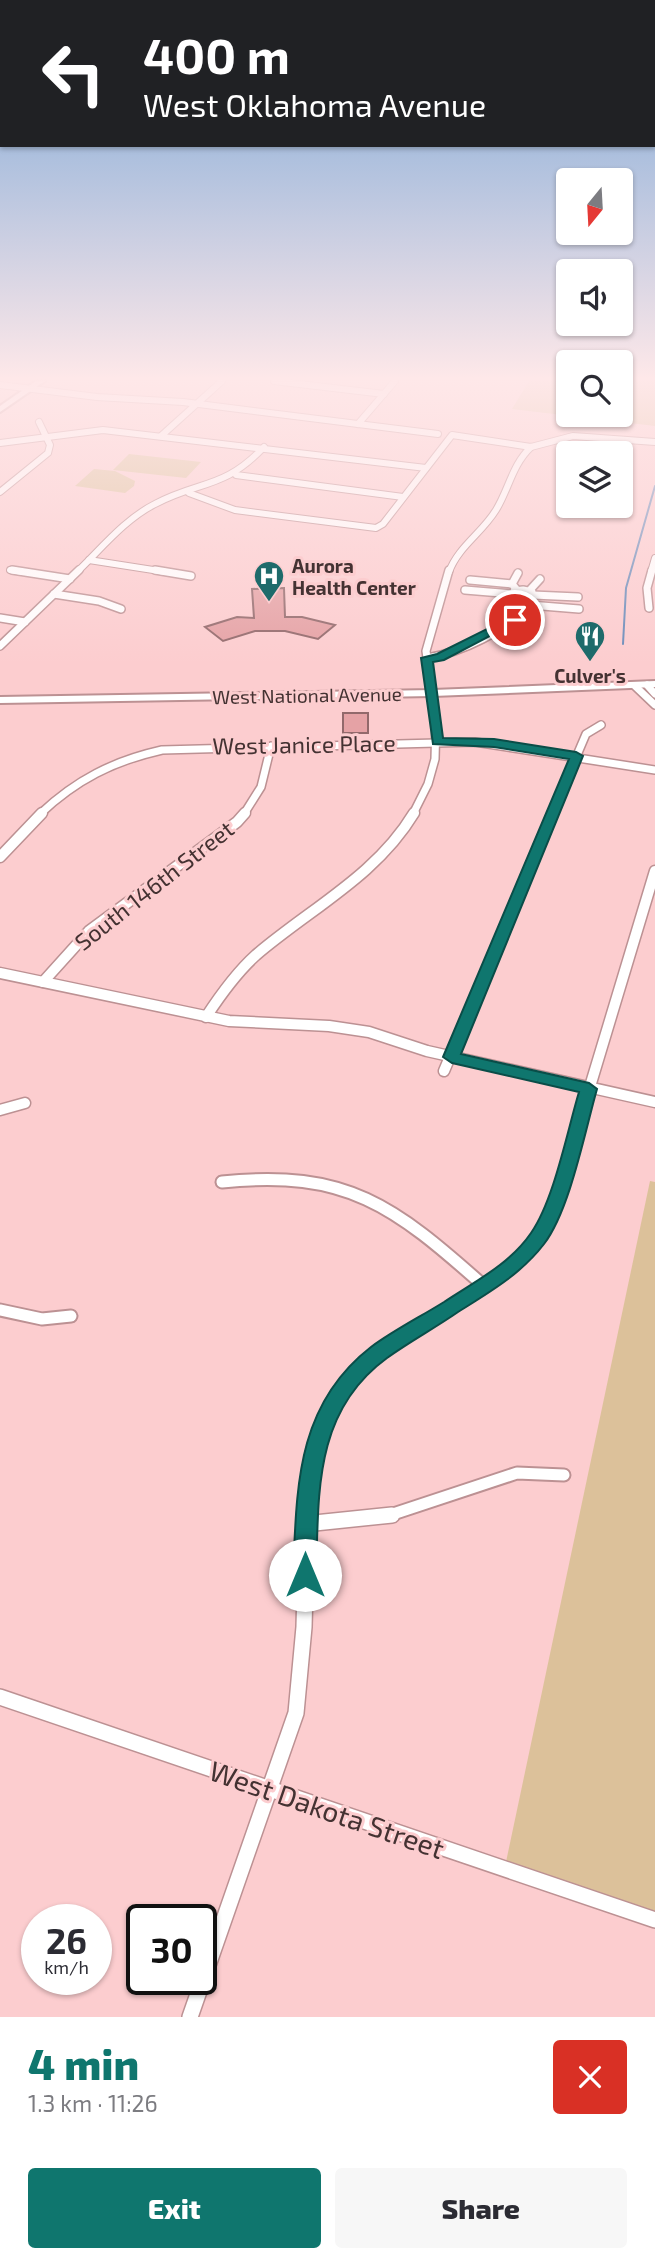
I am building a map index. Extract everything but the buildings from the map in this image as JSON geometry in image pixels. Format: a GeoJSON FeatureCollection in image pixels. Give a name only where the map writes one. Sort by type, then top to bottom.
{"type":"FeatureCollection","features":[{"type":"Feature","properties":{"kind":"main road","name":"West National Avenue"},"geometry":{"type":"LineString","coordinates":[[0,700],[433,693],[635,686],[652,688]]}},
{"type":"Feature","properties":{"kind":"street"},"geometry":{"type":"LineString","coordinates":[[1,492],[22,475]]}},
{"type":"Feature","properties":{"kind":"street"},"geometry":{"type":"LineString","coordinates":[[0,646],[145,508],[236,475]]}},
{"type":"Feature","properties":{"kind":"street"},"geometry":{"type":"LineString","coordinates":[[237,475],[403,497]]}},
{"type":"Feature","properties":{"kind":"street"},"geometry":{"type":"LineString","coordinates":[[189,493],[209,503],[235,510],[378,528],[420,475]]}},
{"type":"Feature","properties":{"kind":"street"},"geometry":{"type":"LineString","coordinates":[[206,1017],[244,963],[332,901],[386,852],[424,795],[433,768],[437,742],[426,649],[453,561],[490,519],[499,505],[511,475]]}},
{"type":"Feature","properties":{"kind":"street"},"geometry":{"type":"LineString","coordinates":[[649,608],[655,558]]}},
{"type":"Feature","properties":{"kind":"street"},"geometry":{"type":"LineString","coordinates":[[89,560],[191,576]]}},
{"type":"Feature","properties":{"kind":"street"},"geometry":{"type":"LineString","coordinates":[[9,570],[70,579]]}},
{"type":"Feature","properties":{"kind":"street"},"geometry":{"type":"LineString","coordinates":[[518,573],[513,590],[517,598],[578,597]]}},
{"type":"Feature","properties":{"kind":"street"},"geometry":{"type":"LineString","coordinates":[[427,658],[440,658],[520,617],[540,579]]}},
{"type":"Feature","properties":{"kind":"street"},"geometry":{"type":"LineString","coordinates":[[470,580],[513,590]]}},
{"type":"Feature","properties":{"kind":"street"},"geometry":{"type":"LineString","coordinates":[[465,590],[513,590]]}},
{"type":"Feature","properties":{"kind":"street"},"geometry":{"type":"LineString","coordinates":[[54,594],[100,601],[121,609]]}},
{"type":"Feature","properties":{"kind":"street"},"geometry":{"type":"LineString","coordinates":[[530,597],[579,609]]}},
{"type":"Feature","properties":{"kind":"street"},"geometry":{"type":"LineString","coordinates":[[0,618],[25,622]]}},
{"type":"Feature","properties":{"kind":"street"},"geometry":{"type":"LineString","coordinates":[[635,686],[655,705]]}},
{"type":"Feature","properties":{"kind":"street"},"geometry":{"type":"LineString","coordinates":[[444,1071],[576,756],[588,731],[601,726]]}},
{"type":"Feature","properties":{"kind":"street","name":"West Janice Place"},"geometry":{"type":"LineString","coordinates":[[0,857],[65,789],[91,772],[121,759],[177,748],[494,743],[655,770]]}},
{"type":"Feature","properties":{"kind":"street","name":"South 146th Street"},"geometry":{"type":"LineString","coordinates":[[43,982],[89,931],[237,822],[265,782],[271,746]]}},
{"type":"Feature","properties":{"kind":"street"},"geometry":{"type":"LineString","coordinates":[[190,2017],[296,1713],[304,1627],[308,1476],[317,1438],[353,1377],[378,1353],[484,1286],[525,1254],[546,1226],[655,871]]}},
{"type":"Feature","properties":{"kind":"street"},"geometry":{"type":"LineString","coordinates":[[0,973],[206,1017],[250,1023],[345,1027],[394,1038],[452,1057],[655,1102]]}},
{"type":"Feature","properties":{"kind":"street"},"geometry":{"type":"LineString","coordinates":[[0,1110],[25,1103]]}},
{"type":"Feature","properties":{"kind":"street"},"geometry":{"type":"LineString","coordinates":[[222,1182],[249,1177],[296,1178],[358,1193],[407,1219],[484,1286]]}},
{"type":"Feature","properties":{"kind":"street"},"geometry":{"type":"LineString","coordinates":[[0,1310],[42,1319],[71,1316]]}},
{"type":"Feature","properties":{"kind":"street"},"geometry":{"type":"LineString","coordinates":[[305,1524],[385,1517],[509,1474],[536,1472],[564,1475]]}},
{"type":"Feature","properties":{"kind":"street","name":"West Dakota Street"},"geometry":{"type":"LineString","coordinates":[[0,1697],[655,1920]]}},
{"type":"Feature","properties":{"kind":"shaded area"},"geometry":{"type":"Polygon","coordinates":[[[87,475],[123,475],[135,481],[134,486],[125,493],[75,486],[87,475]]]}},
{"type":"Feature","properties":{"kind":"shaded area"},"geometry":{"type":"Polygon","coordinates":[[[160,475],[189,475],[186,478],[160,475]]]}},
{"type":"Feature","properties":{"kind":"shaded area"},"geometry":{"type":"Polygon","coordinates":[[[650,1181],[655,1182],[655,1913],[506,1862],[650,1181]]]}},
{"type":"Feature","properties":{"kind":"waterway"},"geometry":{"type":"LineString","coordinates":[[623,644],[626,588],[655,486]]}},
{"type":"Feature","properties":{"kind":"place","name":"Aurora Health Center"},"geometry":{"type":"Point","coordinates":[269,603]}},
{"type":"Feature","properties":{"kind":"place","name":"Culver's"},"geometry":{"type":"Point","coordinates":[590,663]}},
{"type":"Feature","properties":{"kind":"route"},"geometry":{"type":"LineString","coordinates":[[305,1575],[308,1476],[317,1438],[332,1409],[353,1377],[378,1353],[500,1276],[525,1254],[541,1235],[559,1191],[589,1089],[452,1057],[576,756],[494,743],[437,742],[427,658],[440,658],[515,620]]}}]}
